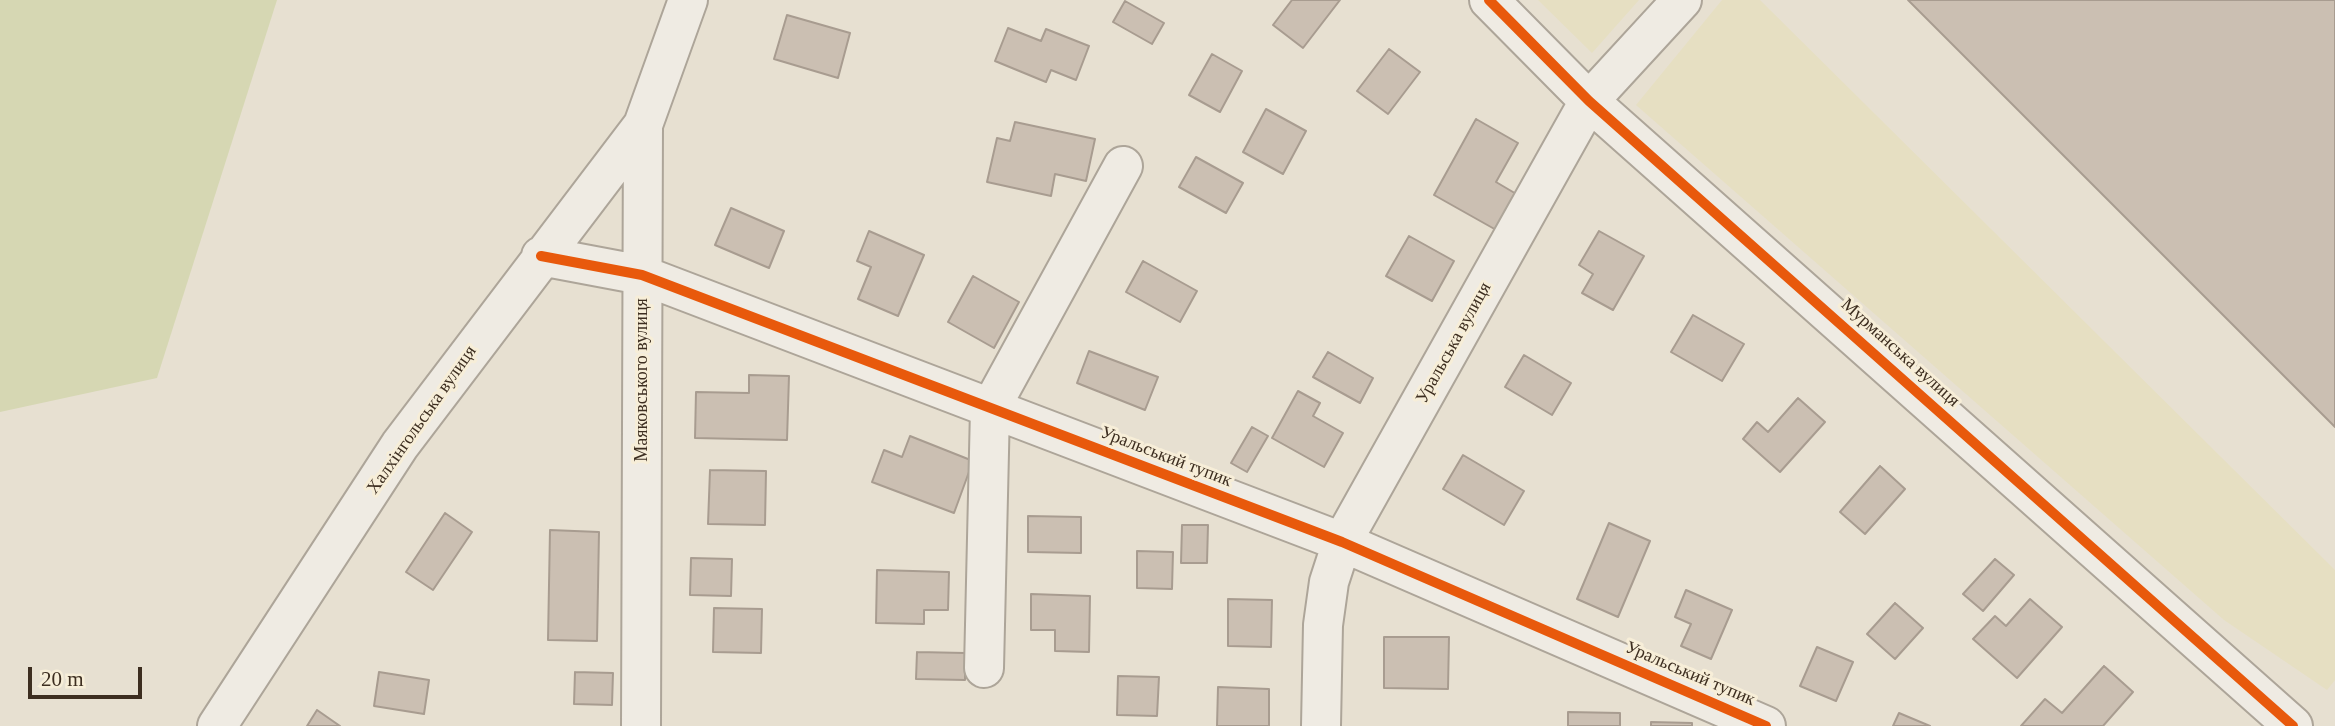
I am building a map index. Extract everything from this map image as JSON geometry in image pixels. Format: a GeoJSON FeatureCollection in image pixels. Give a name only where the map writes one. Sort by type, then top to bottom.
{"type":"FeatureCollection","features":[{"type":"Feature","properties":{"kind":"street","name":"Маяковського вулиця"},"geometry":{"type":"LineString","coordinates":[[641,726],[643,125],[688,0]]}},
{"type":"Feature","properties":{"kind":"street","name":"Мурманська вулиця"},"geometry":{"type":"LineString","coordinates":[[1489,0],[1589,101],[2293,726]]}},
{"type":"Feature","properties":{"kind":"street","name":"Уральська вулиця"},"geometry":{"type":"LineString","coordinates":[[1321,726],[1323,625],[1329,582],[1342,542],[1589,101],[1682,0]]}},
{"type":"Feature","properties":{"kind":"street","name":"Халхінгольська вулиця"},"geometry":{"type":"LineString","coordinates":[[217,726],[400,445],[643,125]]}},
{"type":"Feature","properties":{"kind":"street"},"geometry":{"type":"LineString","coordinates":[[984,668],[990,409],[1124,166]]}},
{"type":"Feature","properties":{"kind":"street","name":"Уральський тупик"},"geometry":{"type":"LineString","coordinates":[[541,256],[642,275],[1342,542],[1766,726]]}},
{"type":"Feature","properties":{"kind":"shaded area"},"geometry":{"type":"Polygon","coordinates":[[[1538,0],[1639,0],[1592,53],[1538,0]]]}},
{"type":"Feature","properties":{"kind":"shaded area"},"geometry":{"type":"Polygon","coordinates":[[[1722,0],[1760,0],[2335,570],[2335,680],[2327,690],[2224,620],[1636,105],[1722,0]]]}},
{"type":"Feature","properties":{"kind":"green space"},"geometry":{"type":"Polygon","coordinates":[[[0,0],[277,0],[157,378],[0,412],[0,0]]]}},
{"type":"Feature","properties":{"kind":"building"},"geometry":{"type":"Polygon","coordinates":[[[1292,0],[1340,0],[1303,48],[1273,25],[1292,0]]]}},
{"type":"Feature","properties":{"kind":"building"},"geometry":{"type":"Polygon","coordinates":[[[1908,0],[2335,0],[2335,427],[1908,0]]]}},
{"type":"Feature","properties":{"kind":"building"},"geometry":{"type":"Polygon","coordinates":[[[1125,1],[1164,23],[1152,44],[1113,22],[1125,1]]]}},
{"type":"Feature","properties":{"kind":"building"},"geometry":{"type":"Polygon","coordinates":[[[787,15],[850,33],[838,78],[774,59],[787,15]]]}},
{"type":"Feature","properties":{"kind":"building"},"geometry":{"type":"Polygon","coordinates":[[[1008,28],[1041,41],[1046,29],[1089,46],[1076,80],[1051,70],[1046,82],[995,61],[1008,28]]]}},
{"type":"Feature","properties":{"kind":"building"},"geometry":{"type":"Polygon","coordinates":[[[1389,49],[1420,72],[1388,114],[1357,91],[1389,49]]]}},
{"type":"Feature","properties":{"kind":"building"},"geometry":{"type":"Polygon","coordinates":[[[1212,54],[1242,71],[1220,112],[1189,95],[1212,54]]]}},
{"type":"Feature","properties":{"kind":"building"},"geometry":{"type":"Polygon","coordinates":[[[1266,109],[1306,131],[1283,174],[1243,152],[1266,109]]]}},
{"type":"Feature","properties":{"kind":"building"},"geometry":{"type":"Polygon","coordinates":[[[1476,119],[1518,143],[1496,182],[1518,195],[1498,231],[1434,195],[1476,119]]]}},
{"type":"Feature","properties":{"kind":"building"},"geometry":{"type":"Polygon","coordinates":[[[1015,122],[1095,139],[1086,181],[1055,174],[1051,196],[987,182],[997,138],[1010,141],[1015,122]]]}},
{"type":"Feature","properties":{"kind":"building"},"geometry":{"type":"Polygon","coordinates":[[[1196,157],[1243,183],[1226,213],[1179,187],[1196,157]]]}},
{"type":"Feature","properties":{"kind":"building"},"geometry":{"type":"Polygon","coordinates":[[[731,208],[784,231],[769,268],[715,245],[731,208]]]}},
{"type":"Feature","properties":{"kind":"building"},"geometry":{"type":"Polygon","coordinates":[[[869,231],[924,255],[898,316],[858,299],[871,267],[857,261],[869,231]]]}},
{"type":"Feature","properties":{"kind":"building"},"geometry":{"type":"Polygon","coordinates":[[[1599,231],[1644,256],[1613,310],[1582,293],[1593,274],[1579,265],[1599,231]]]}},
{"type":"Feature","properties":{"kind":"building"},"geometry":{"type":"Polygon","coordinates":[[[1409,236],[1454,261],[1432,301],[1386,276],[1409,236]]]}},
{"type":"Feature","properties":{"kind":"building"},"geometry":{"type":"Polygon","coordinates":[[[1143,261],[1197,291],[1180,322],[1126,292],[1143,261]]]}},
{"type":"Feature","properties":{"kind":"building"},"geometry":{"type":"Polygon","coordinates":[[[973,276],[1019,302],[994,348],[948,322],[973,276]]]}},
{"type":"Feature","properties":{"kind":"building"},"geometry":{"type":"Polygon","coordinates":[[[1693,315],[1744,344],[1722,381],[1671,352],[1693,315]]]}},
{"type":"Feature","properties":{"kind":"building"},"geometry":{"type":"Polygon","coordinates":[[[1089,351],[1158,377],[1145,410],[1077,383],[1089,351]]]}},
{"type":"Feature","properties":{"kind":"building"},"geometry":{"type":"Polygon","coordinates":[[[1328,352],[1373,378],[1360,403],[1313,377],[1328,352]]]}},
{"type":"Feature","properties":{"kind":"building"},"geometry":{"type":"Polygon","coordinates":[[[1524,355],[1571,383],[1552,415],[1505,387],[1524,355]]]}},
{"type":"Feature","properties":{"kind":"building"},"geometry":{"type":"Polygon","coordinates":[[[749,375],[789,376],[787,440],[695,438],[696,392],[749,393],[749,375]]]}},
{"type":"Feature","properties":{"kind":"building"},"geometry":{"type":"Polygon","coordinates":[[[1298,391],[1320,403],[1313,416],[1343,433],[1324,467],[1272,438],[1298,391]]]}},
{"type":"Feature","properties":{"kind":"building"},"geometry":{"type":"Polygon","coordinates":[[[1798,398],[1825,422],[1780,472],[1743,439],[1757,422],[1768,432],[1798,398]]]}},
{"type":"Feature","properties":{"kind":"building"},"geometry":{"type":"Polygon","coordinates":[[[1252,427],[1268,436],[1247,472],[1231,463],[1252,427]]]}},
{"type":"Feature","properties":{"kind":"building"},"geometry":{"type":"Polygon","coordinates":[[[910,436],[973,461],[954,513],[872,482],[884,450],[902,457],[910,436]]]}},
{"type":"Feature","properties":{"kind":"building"},"geometry":{"type":"Polygon","coordinates":[[[1463,455],[1524,491],[1504,525],[1443,489],[1463,455]]]}},
{"type":"Feature","properties":{"kind":"building"},"geometry":{"type":"Polygon","coordinates":[[[1880,466],[1905,489],[1865,534],[1840,512],[1880,466]]]}},
{"type":"Feature","properties":{"kind":"building"},"geometry":{"type":"Polygon","coordinates":[[[710,470],[766,471],[765,525],[708,524],[710,470]]]}},
{"type":"Feature","properties":{"kind":"building"},"geometry":{"type":"Polygon","coordinates":[[[445,513],[472,532],[433,590],[406,572],[445,513]]]}},
{"type":"Feature","properties":{"kind":"building"},"geometry":{"type":"Polygon","coordinates":[[[1028,516],[1081,517],[1081,553],[1028,552],[1028,516]]]}},
{"type":"Feature","properties":{"kind":"building"},"geometry":{"type":"Polygon","coordinates":[[[1609,523],[1650,541],[1618,617],[1577,599],[1609,523]]]}},
{"type":"Feature","properties":{"kind":"building"},"geometry":{"type":"Polygon","coordinates":[[[1182,525],[1208,525],[1207,563],[1181,563],[1182,525]]]}},
{"type":"Feature","properties":{"kind":"building"},"geometry":{"type":"Polygon","coordinates":[[[550,530],[599,532],[597,641],[548,640],[550,530]]]}},
{"type":"Feature","properties":{"kind":"building"},"geometry":{"type":"Polygon","coordinates":[[[1137,551],[1173,552],[1172,589],[1137,588],[1137,551]]]}},
{"type":"Feature","properties":{"kind":"building"},"geometry":{"type":"Polygon","coordinates":[[[691,558],[732,559],[731,596],[690,595],[691,558]]]}},
{"type":"Feature","properties":{"kind":"building"},"geometry":{"type":"Polygon","coordinates":[[[1995,559],[2014,575],[1983,611],[1963,594],[1995,559]]]}},
{"type":"Feature","properties":{"kind":"building"},"geometry":{"type":"Polygon","coordinates":[[[877,570],[949,572],[948,610],[924,610],[924,624],[876,623],[877,570]]]}},
{"type":"Feature","properties":{"kind":"building"},"geometry":{"type":"Polygon","coordinates":[[[1686,590],[1732,610],[1711,659],[1681,646],[1691,624],[1675,617],[1686,590]]]}},
{"type":"Feature","properties":{"kind":"building"},"geometry":{"type":"Polygon","coordinates":[[[1031,594],[1090,596],[1089,652],[1055,651],[1055,630],[1031,630],[1031,594]]]}},
{"type":"Feature","properties":{"kind":"building"},"geometry":{"type":"Polygon","coordinates":[[[1228,599],[1272,600],[1271,647],[1228,646],[1228,599]]]}},
{"type":"Feature","properties":{"kind":"building"},"geometry":{"type":"Polygon","coordinates":[[[2030,599],[2062,627],[2017,678],[1973,639],[1995,616],[2006,626],[2030,599]]]}},
{"type":"Feature","properties":{"kind":"building"},"geometry":{"type":"Polygon","coordinates":[[[1895,603],[1923,628],[1895,659],[1867,634],[1895,603]]]}},
{"type":"Feature","properties":{"kind":"building"},"geometry":{"type":"Polygon","coordinates":[[[714,608],[762,609],[761,653],[713,652],[714,608]]]}},
{"type":"Feature","properties":{"kind":"building"},"geometry":{"type":"Polygon","coordinates":[[[1384,637],[1449,637],[1448,689],[1384,688],[1384,637]]]}},
{"type":"Feature","properties":{"kind":"building"},"geometry":{"type":"Polygon","coordinates":[[[1817,647],[1853,662],[1836,701],[1800,686],[1817,647]]]}},
{"type":"Feature","properties":{"kind":"building"},"geometry":{"type":"Polygon","coordinates":[[[917,652],[965,653],[965,680],[916,679],[917,652]]]}},
{"type":"Feature","properties":{"kind":"building"},"geometry":{"type":"Polygon","coordinates":[[[2104,666],[2133,692],[2103,726],[2021,726],[2045,699],[2062,713],[2104,666]]]}},
{"type":"Feature","properties":{"kind":"building"},"geometry":{"type":"Polygon","coordinates":[[[379,672],[429,680],[424,714],[374,706],[379,672]]]}},
{"type":"Feature","properties":{"kind":"building"},"geometry":{"type":"Polygon","coordinates":[[[575,672],[613,673],[612,705],[574,704],[575,672]]]}},
{"type":"Feature","properties":{"kind":"building"},"geometry":{"type":"Polygon","coordinates":[[[1118,676],[1159,677],[1157,716],[1117,715],[1118,676]]]}},
{"type":"Feature","properties":{"kind":"building"},"geometry":{"type":"Polygon","coordinates":[[[1218,687],[1269,689],[1269,726],[1217,726],[1218,687]]]}},
{"type":"Feature","properties":{"kind":"building"},"geometry":{"type":"Polygon","coordinates":[[[317,710],[340,726],[307,726],[317,710]]]}},
{"type":"Feature","properties":{"kind":"building"},"geometry":{"type":"Polygon","coordinates":[[[1568,712],[1620,713],[1620,726],[1568,726],[1568,712]]]}},
{"type":"Feature","properties":{"kind":"building"},"geometry":{"type":"Polygon","coordinates":[[[1899,713],[1930,726],[1893,726],[1899,713]]]}},
{"type":"Feature","properties":{"kind":"building"},"geometry":{"type":"Polygon","coordinates":[[[1651,722],[1692,723],[1692,726],[1651,726],[1651,722]]]}},
{"type":"Feature","properties":{"kind":"cycle path"},"geometry":{"type":"LineString","coordinates":[[1489,0],[1589,101],[2293,726]]}},
{"type":"Feature","properties":{"kind":"cycle path"},"geometry":{"type":"LineString","coordinates":[[541,256],[642,275],[1342,542],[1766,726]]}}]}
